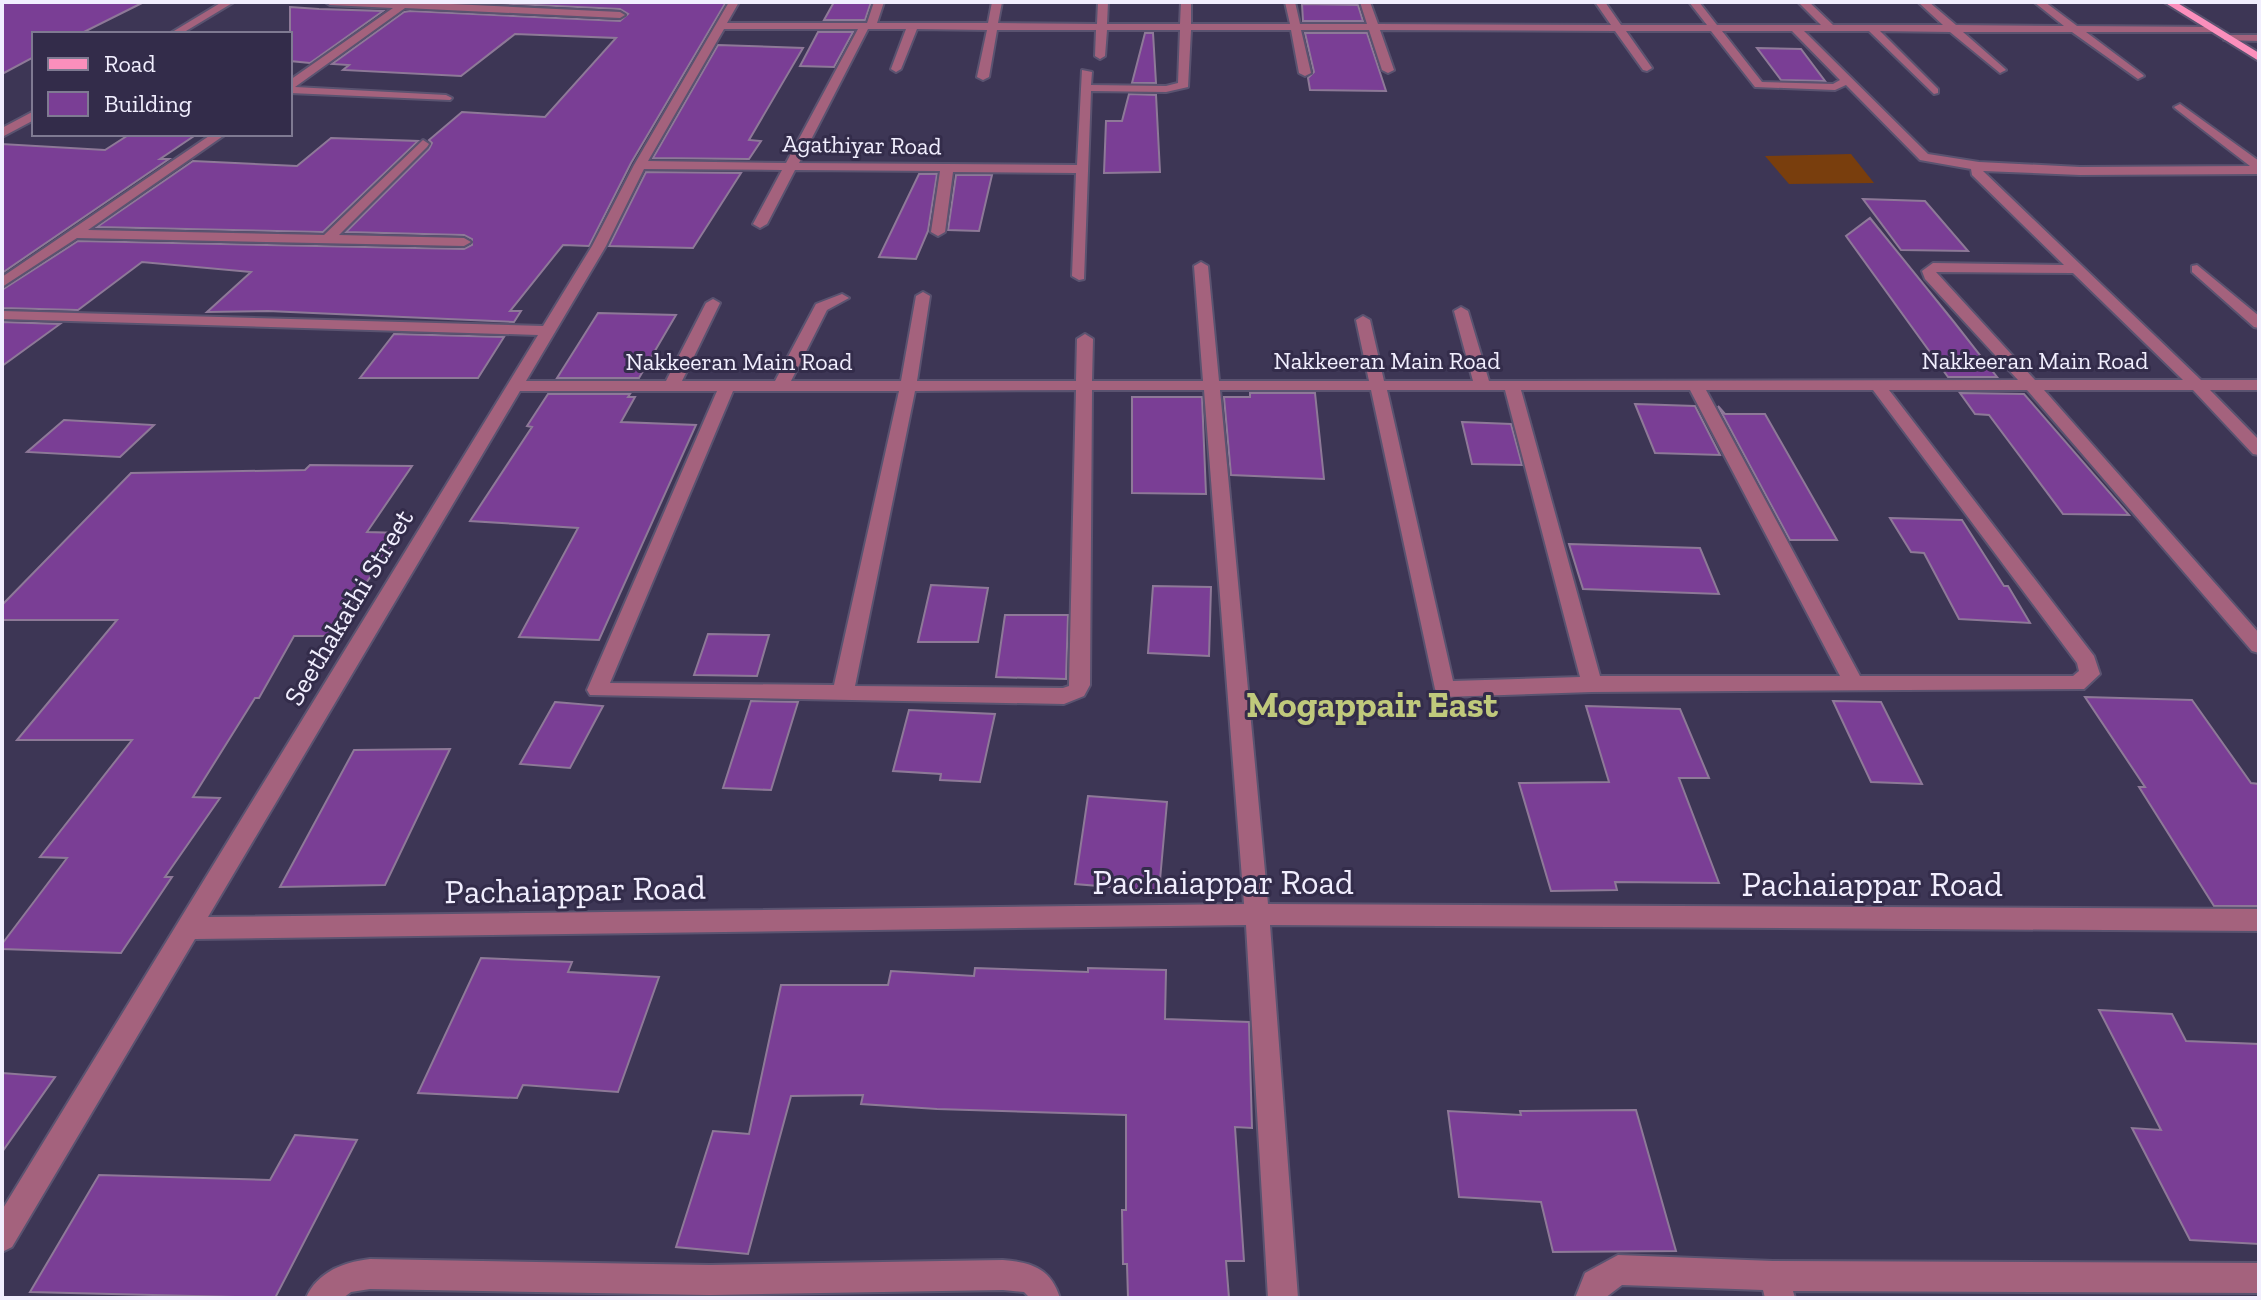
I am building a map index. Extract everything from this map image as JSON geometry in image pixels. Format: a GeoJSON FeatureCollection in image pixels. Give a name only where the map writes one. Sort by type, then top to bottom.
{"type":"FeatureCollection","features":[{"type":"Feature","properties":{"kind":"main road"},"geometry":{"type":"LineString","coordinates":[[2169,2],[2259,58]]}},
{"type":"Feature","properties":{"kind":"street"},"geometry":{"type":"LineString","coordinates":[[177,32],[229,2]]}},
{"type":"Feature","properties":{"kind":"street"},"geometry":{"type":"LineString","coordinates":[[330,2],[620,15]]}},
{"type":"Feature","properties":{"kind":"street","name":"Seethakathi Street"},"geometry":{"type":"LineString","coordinates":[[2,1237],[599,246],[640,165],[734,2]]}},
{"type":"Feature","properties":{"kind":"street"},"geometry":{"type":"LineString","coordinates":[[760,224],[879,2]]}},
{"type":"Feature","properties":{"kind":"street"},"geometry":{"type":"LineString","coordinates":[[983,77],[997,2]]}},
{"type":"Feature","properties":{"kind":"street"},"geometry":{"type":"LineString","coordinates":[[1100,56],[1103,2]]}},
{"type":"Feature","properties":{"kind":"street"},"geometry":{"type":"LineString","coordinates":[[1085,88],[1166,89],[1184,85],[1186,2]]}},
{"type":"Feature","properties":{"kind":"street"},"geometry":{"type":"LineString","coordinates":[[1290,2],[1305,73]]}},
{"type":"Feature","properties":{"kind":"street"},"geometry":{"type":"LineString","coordinates":[[1365,2],[1388,70]]}},
{"type":"Feature","properties":{"kind":"street"},"geometry":{"type":"LineString","coordinates":[[1600,2],[1647,68]]}},
{"type":"Feature","properties":{"kind":"street"},"geometry":{"type":"LineString","coordinates":[[1694,2],[1716,26],[1756,84],[1835,87],[1846,81]]}},
{"type":"Feature","properties":{"kind":"street"},"geometry":{"type":"LineString","coordinates":[[1803,2],[1828,26]]}},
{"type":"Feature","properties":{"kind":"street"},"geometry":{"type":"LineString","coordinates":[[1923,2],[2000,70]]}},
{"type":"Feature","properties":{"kind":"street"},"geometry":{"type":"LineString","coordinates":[[2039,2],[2138,76]]}},
{"type":"Feature","properties":{"kind":"street"},"geometry":{"type":"LineString","coordinates":[[292,87],[405,4]]}},
{"type":"Feature","properties":{"kind":"street"},"geometry":{"type":"LineString","coordinates":[[720,26],[2213,29]]}},
{"type":"Feature","properties":{"kind":"street"},"geometry":{"type":"LineString","coordinates":[[896,69],[913,26]]}},
{"type":"Feature","properties":{"kind":"street"},"geometry":{"type":"LineString","coordinates":[[1793,26],[1924,157],[1979,166],[2080,171],[2259,168]]}},
{"type":"Feature","properties":{"kind":"street"},"geometry":{"type":"LineString","coordinates":[[1870,27],[1934,91]]}},
{"type":"Feature","properties":{"kind":"street"},"geometry":{"type":"LineString","coordinates":[[2228,38],[2259,38]]}},
{"type":"Feature","properties":{"kind":"street"},"geometry":{"type":"LineString","coordinates":[[1079,276],[1086,72]]}},
{"type":"Feature","properties":{"kind":"street"},"geometry":{"type":"LineString","coordinates":[[292,88],[446,98]]}},
{"type":"Feature","properties":{"kind":"street"},"geometry":{"type":"LineString","coordinates":[[2180,107],[2259,168]]}},
{"type":"Feature","properties":{"kind":"street"},"geometry":{"type":"LineString","coordinates":[[2,133],[32,116]]}},
{"type":"Feature","properties":{"kind":"street"},"geometry":{"type":"LineString","coordinates":[[2,283],[78,234],[217,136]]}},
{"type":"Feature","properties":{"kind":"street"},"geometry":{"type":"LineString","coordinates":[[329,238],[423,144]]}},
{"type":"Feature","properties":{"kind":"street","name":"Agathiyar Road"},"geometry":{"type":"LineString","coordinates":[[640,165],[1083,169]]}},
{"type":"Feature","properties":{"kind":"street"},"geometry":{"type":"LineString","coordinates":[[1979,166],[1978,177],[2197,385],[2259,450]]}},
{"type":"Feature","properties":{"kind":"street"},"geometry":{"type":"LineString","coordinates":[[938,232],[947,168]]}},
{"type":"Feature","properties":{"kind":"street"},"geometry":{"type":"LineString","coordinates":[[78,234],[464,242]]}},
{"type":"Feature","properties":{"kind":"street"},"geometry":{"type":"LineString","coordinates":[[1201,266],[1257,914],[1283,1298]]}},
{"type":"Feature","properties":{"kind":"street"},"geometry":{"type":"LineString","coordinates":[[2073,269],[1933,267],[1929,271],[1930,276],[2031,385],[2259,646]]}},
{"type":"Feature","properties":{"kind":"street"},"geometry":{"type":"LineString","coordinates":[[2197,269],[2259,324]]}},
{"type":"Feature","properties":{"kind":"street"},"geometry":{"type":"LineString","coordinates":[[843,693],[908,386],[923,296]]}},
{"type":"Feature","properties":{"kind":"street"},"geometry":{"type":"LineString","coordinates":[[781,385],[821,307],[842,298]]}},
{"type":"Feature","properties":{"kind":"street"},"geometry":{"type":"LineString","coordinates":[[672,386],[713,303]]}},
{"type":"Feature","properties":{"kind":"street"},"geometry":{"type":"LineString","coordinates":[[1461,311],[1482,385]]}},
{"type":"Feature","properties":{"kind":"street"},"geometry":{"type":"LineString","coordinates":[[2,315],[548,331]]}},
{"type":"Feature","properties":{"kind":"street"},"geometry":{"type":"LineString","coordinates":[[1363,320],[1445,689],[1592,684],[2077,684],[2090,674],[2087,661],[1877,385]]}},
{"type":"Feature","properties":{"kind":"street"},"geometry":{"type":"LineString","coordinates":[[727,386],[597,690],[1064,696],[1077,691],[1080,685],[1085,339]]}},
{"type":"Feature","properties":{"kind":"street"},"geometry":{"type":"LineString","coordinates":[[1512,385],[1592,684]]}},
{"type":"Feature","properties":{"kind":"street"},"geometry":{"type":"LineString","coordinates":[[1695,385],[1854,684]]}},
{"type":"Feature","properties":{"kind":"street","name":"Nakkeeran Main Road"},"geometry":{"type":"LineString","coordinates":[[515,386],[2259,385]]}},
{"type":"Feature","properties":{"kind":"street","name":"Pachaiappar Road"},"geometry":{"type":"LineString","coordinates":[[188,928],[1257,914],[2259,920]]}},
{"type":"Feature","properties":{"kind":"street"},"geometry":{"type":"LineString","coordinates":[[1590,1298],[1596,1284],[1618,1270],[1776,1287],[2250,1285]]}},
{"type":"Feature","properties":{"kind":"street"},"geometry":{"type":"LineString","coordinates":[[321,1298],[331,1286],[351,1275],[370,1274],[708,1289],[1003,1275],[1029,1277],[1043,1289],[1045,1298]]}},
{"type":"Feature","properties":{"kind":"shaded area"},"geometry":{"type":"Polygon","coordinates":[[[1851,154],[1874,183],[1789,184],[1765,156],[1851,154]]]}},
{"type":"Feature","properties":{"kind":"building"},"geometry":{"type":"Polygon","coordinates":[[[2,2],[144,2],[84,32],[32,32],[32,58],[2,74],[2,2]]]}},
{"type":"Feature","properties":{"kind":"building"},"geometry":{"type":"Polygon","coordinates":[[[472,2],[726,2],[631,163],[589,246],[563,245],[510,311],[521,311],[514,322],[268,311],[207,312],[251,272],[142,262],[78,310],[2,308],[2,290],[78,241],[464,249],[472,245],[472,239],[464,235],[346,232],[429,149],[432,143],[429,140],[462,112],[545,117],[616,38],[515,34],[461,76],[343,70],[349,65],[332,64],[404,12],[620,21],[628,14],[620,9],[472,2]]]}},
{"type":"Feature","properties":{"kind":"building"},"geometry":{"type":"Polygon","coordinates":[[[834,2],[871,2],[865,20],[824,20],[834,2]]]}},
{"type":"Feature","properties":{"kind":"building"},"geometry":{"type":"Polygon","coordinates":[[[1302,4],[1358,5],[1363,21],[1303,21],[1302,4]]]}},
{"type":"Feature","properties":{"kind":"building"},"geometry":{"type":"Polygon","coordinates":[[[290,7],[383,11],[310,63],[292,61],[290,7]]]}},
{"type":"Feature","properties":{"kind":"building"},"geometry":{"type":"Polygon","coordinates":[[[818,32],[853,32],[834,67],[800,66],[818,32]]]}},
{"type":"Feature","properties":{"kind":"building"},"geometry":{"type":"Polygon","coordinates":[[[1145,33],[1153,33],[1156,83],[1132,83],[1145,33]]]}},
{"type":"Feature","properties":{"kind":"building"},"geometry":{"type":"Polygon","coordinates":[[[1305,33],[1367,33],[1386,91],[1310,90],[1308,78],[1314,72],[1305,33]]]}},
{"type":"Feature","properties":{"kind":"building"},"geometry":{"type":"Polygon","coordinates":[[[718,45],[803,48],[749,140],[761,141],[749,159],[653,158],[718,45]]]}},
{"type":"Feature","properties":{"kind":"building"},"geometry":{"type":"Polygon","coordinates":[[[1757,48],[1801,49],[1825,81],[1781,80],[1757,48]]]}},
{"type":"Feature","properties":{"kind":"building"},"geometry":{"type":"Polygon","coordinates":[[[1129,94],[1156,95],[1160,172],[1104,173],[1106,121],[1122,121],[1129,94]]]}},
{"type":"Feature","properties":{"kind":"building"},"geometry":{"type":"Polygon","coordinates":[[[127,136],[194,136],[160,159],[169,159],[2,273],[2,144],[105,150],[127,136]]]}},
{"type":"Feature","properties":{"kind":"building"},"geometry":{"type":"Polygon","coordinates":[[[331,138],[418,141],[323,232],[97,227],[193,161],[297,166],[331,138]]]}},
{"type":"Feature","properties":{"kind":"building"},"geometry":{"type":"Polygon","coordinates":[[[646,172],[741,173],[693,248],[609,246],[646,172]]]}},
{"type":"Feature","properties":{"kind":"building"},"geometry":{"type":"Polygon","coordinates":[[[919,174],[937,174],[928,231],[916,259],[879,257],[919,174]]]}},
{"type":"Feature","properties":{"kind":"building"},"geometry":{"type":"Polygon","coordinates":[[[956,175],[992,175],[979,231],[948,230],[956,175]]]}},
{"type":"Feature","properties":{"kind":"building"},"geometry":{"type":"Polygon","coordinates":[[[1863,199],[1925,201],[1968,251],[1901,250],[1863,199]]]}},
{"type":"Feature","properties":{"kind":"building"},"geometry":{"type":"Polygon","coordinates":[[[1870,218],[1997,377],[1948,377],[1846,236],[1870,218]]]}},
{"type":"Feature","properties":{"kind":"building"},"geometry":{"type":"Polygon","coordinates":[[[598,313],[676,315],[639,378],[557,378],[598,313]]]}},
{"type":"Feature","properties":{"kind":"building"},"geometry":{"type":"Polygon","coordinates":[[[2,322],[60,324],[2,366],[2,322]]]}},
{"type":"Feature","properties":{"kind":"building"},"geometry":{"type":"Polygon","coordinates":[[[394,334],[504,337],[478,378],[360,378],[394,334]]]}},
{"type":"Feature","properties":{"kind":"building"},"geometry":{"type":"Polygon","coordinates":[[[1250,393],[1315,393],[1324,479],[1231,475],[1224,397],[1250,397],[1250,393]]]}},
{"type":"Feature","properties":{"kind":"building"},"geometry":{"type":"Polygon","coordinates":[[[1960,393],[2024,394],[2129,515],[2063,514],[1989,415],[1975,414],[1960,393]]]}},
{"type":"Feature","properties":{"kind":"building"},"geometry":{"type":"Polygon","coordinates":[[[548,394],[630,394],[628,397],[635,397],[621,422],[696,425],[599,640],[519,637],[578,528],[470,521],[532,427],[527,426],[548,394]]]}},
{"type":"Feature","properties":{"kind":"building"},"geometry":{"type":"Polygon","coordinates":[[[1132,397],[1202,397],[1206,494],[1132,493],[1132,397]]]}},
{"type":"Feature","properties":{"kind":"building"},"geometry":{"type":"Polygon","coordinates":[[[1635,404],[1695,406],[1720,455],[1655,453],[1635,404]]]}},
{"type":"Feature","properties":{"kind":"building"},"geometry":{"type":"Polygon","coordinates":[[[1718,406],[1725,414],[1765,414],[1837,540],[1790,540],[1718,406]]]}},
{"type":"Feature","properties":{"kind":"building"},"geometry":{"type":"Polygon","coordinates":[[[64,420],[154,425],[120,457],[27,452],[64,420]]]}},
{"type":"Feature","properties":{"kind":"building"},"geometry":{"type":"Polygon","coordinates":[[[1462,422],[1511,424],[1522,465],[1472,464],[1462,422]]]}},
{"type":"Feature","properties":{"kind":"building"},"geometry":{"type":"Polygon","coordinates":[[[310,465],[412,466],[367,532],[401,533],[329,636],[294,636],[259,698],[255,698],[193,797],[220,798],[165,877],[172,877],[121,953],[2,949],[2,944],[67,858],[40,857],[132,740],[17,740],[117,620],[2,620],[2,605],[131,473],[305,470],[310,465]]]}},
{"type":"Feature","properties":{"kind":"building"},"geometry":{"type":"Polygon","coordinates":[[[1890,518],[1962,520],[2030,623],[1959,619],[1924,553],[1911,552],[1890,518]]]}},
{"type":"Feature","properties":{"kind":"building"},"geometry":{"type":"Polygon","coordinates":[[[1569,544],[1700,548],[1719,594],[1583,589],[1569,544]]]}},
{"type":"Feature","properties":{"kind":"building"},"geometry":{"type":"Polygon","coordinates":[[[931,585],[988,588],[978,642],[918,642],[931,585]]]}},
{"type":"Feature","properties":{"kind":"building"},"geometry":{"type":"Polygon","coordinates":[[[1153,586],[1211,587],[1209,656],[1148,653],[1153,586]]]}},
{"type":"Feature","properties":{"kind":"building"},"geometry":{"type":"Polygon","coordinates":[[[1005,615],[1068,615],[1066,679],[996,677],[1005,615]]]}},
{"type":"Feature","properties":{"kind":"building"},"geometry":{"type":"Polygon","coordinates":[[[708,634],[769,635],[757,676],[694,675],[708,634]]]}},
{"type":"Feature","properties":{"kind":"building"},"geometry":{"type":"Polygon","coordinates":[[[2085,697],[2192,700],[2251,783],[2259,784],[2259,906],[2214,906],[2139,787],[2145,787],[2085,697]]]}},
{"type":"Feature","properties":{"kind":"building"},"geometry":{"type":"Polygon","coordinates":[[[751,701],[798,702],[771,790],[723,788],[751,701]]]}},
{"type":"Feature","properties":{"kind":"building"},"geometry":{"type":"Polygon","coordinates":[[[1833,701],[1881,702],[1922,784],[1871,782],[1833,701]]]}},
{"type":"Feature","properties":{"kind":"building"},"geometry":{"type":"Polygon","coordinates":[[[555,702],[603,706],[570,768],[520,764],[555,702]]]}},
{"type":"Feature","properties":{"kind":"building"},"geometry":{"type":"Polygon","coordinates":[[[1586,706],[1680,709],[1709,778],[1679,778],[1719,883],[1615,882],[1617,890],[1551,891],[1519,783],[1609,782],[1586,706]]]}},
{"type":"Feature","properties":{"kind":"building"},"geometry":{"type":"Polygon","coordinates":[[[909,710],[995,714],[980,782],[940,780],[941,774],[893,771],[909,710]]]}},
{"type":"Feature","properties":{"kind":"building"},"geometry":{"type":"Polygon","coordinates":[[[450,749],[385,885],[280,887],[354,750],[450,749]]]}},
{"type":"Feature","properties":{"kind":"building"},"geometry":{"type":"Polygon","coordinates":[[[1088,796],[1167,802],[1159,891],[1075,884],[1088,796]]]}},
{"type":"Feature","properties":{"kind":"building"},"geometry":{"type":"Polygon","coordinates":[[[481,958],[572,962],[568,972],[659,977],[618,1092],[523,1085],[517,1098],[418,1093],[481,958]]]}},
{"type":"Feature","properties":{"kind":"building"},"geometry":{"type":"Polygon","coordinates":[[[975,968],[1088,972],[1088,968],[1166,970],[1165,1019],[1249,1022],[1252,1128],[1235,1127],[1244,1261],[1226,1261],[1229,1298],[1128,1298],[1127,1264],[1123,1264],[1122,1210],[1126,1210],[1126,1115],[861,1104],[863,1095],[791,1096],[748,1254],[676,1247],[713,1131],[749,1134],[781,985],[888,985],[891,971],[974,976],[975,968]]]}},
{"type":"Feature","properties":{"kind":"building"},"geometry":{"type":"Polygon","coordinates":[[[2099,1010],[2172,1014],[2186,1041],[2259,1044],[2259,1244],[2190,1240],[2132,1128],[2161,1130],[2099,1010]]]}},
{"type":"Feature","properties":{"kind":"building"},"geometry":{"type":"Polygon","coordinates":[[[2,1073],[55,1077],[2,1152],[2,1073]]]}},
{"type":"Feature","properties":{"kind":"building"},"geometry":{"type":"Polygon","coordinates":[[[1636,1110],[1676,1251],[1553,1252],[1541,1202],[1459,1197],[1448,1111],[1521,1115],[1520,1111],[1636,1110]]]}},
{"type":"Feature","properties":{"kind":"building"},"geometry":{"type":"Polygon","coordinates":[[[295,1135],[357,1140],[275,1298],[30,1292],[99,1175],[270,1180],[295,1135]]]}},
{"type":"Feature","properties":{"kind":"district","name":"Mogappair East"},"geometry":{"type":"Point","coordinates":[1372,704]}}]}
